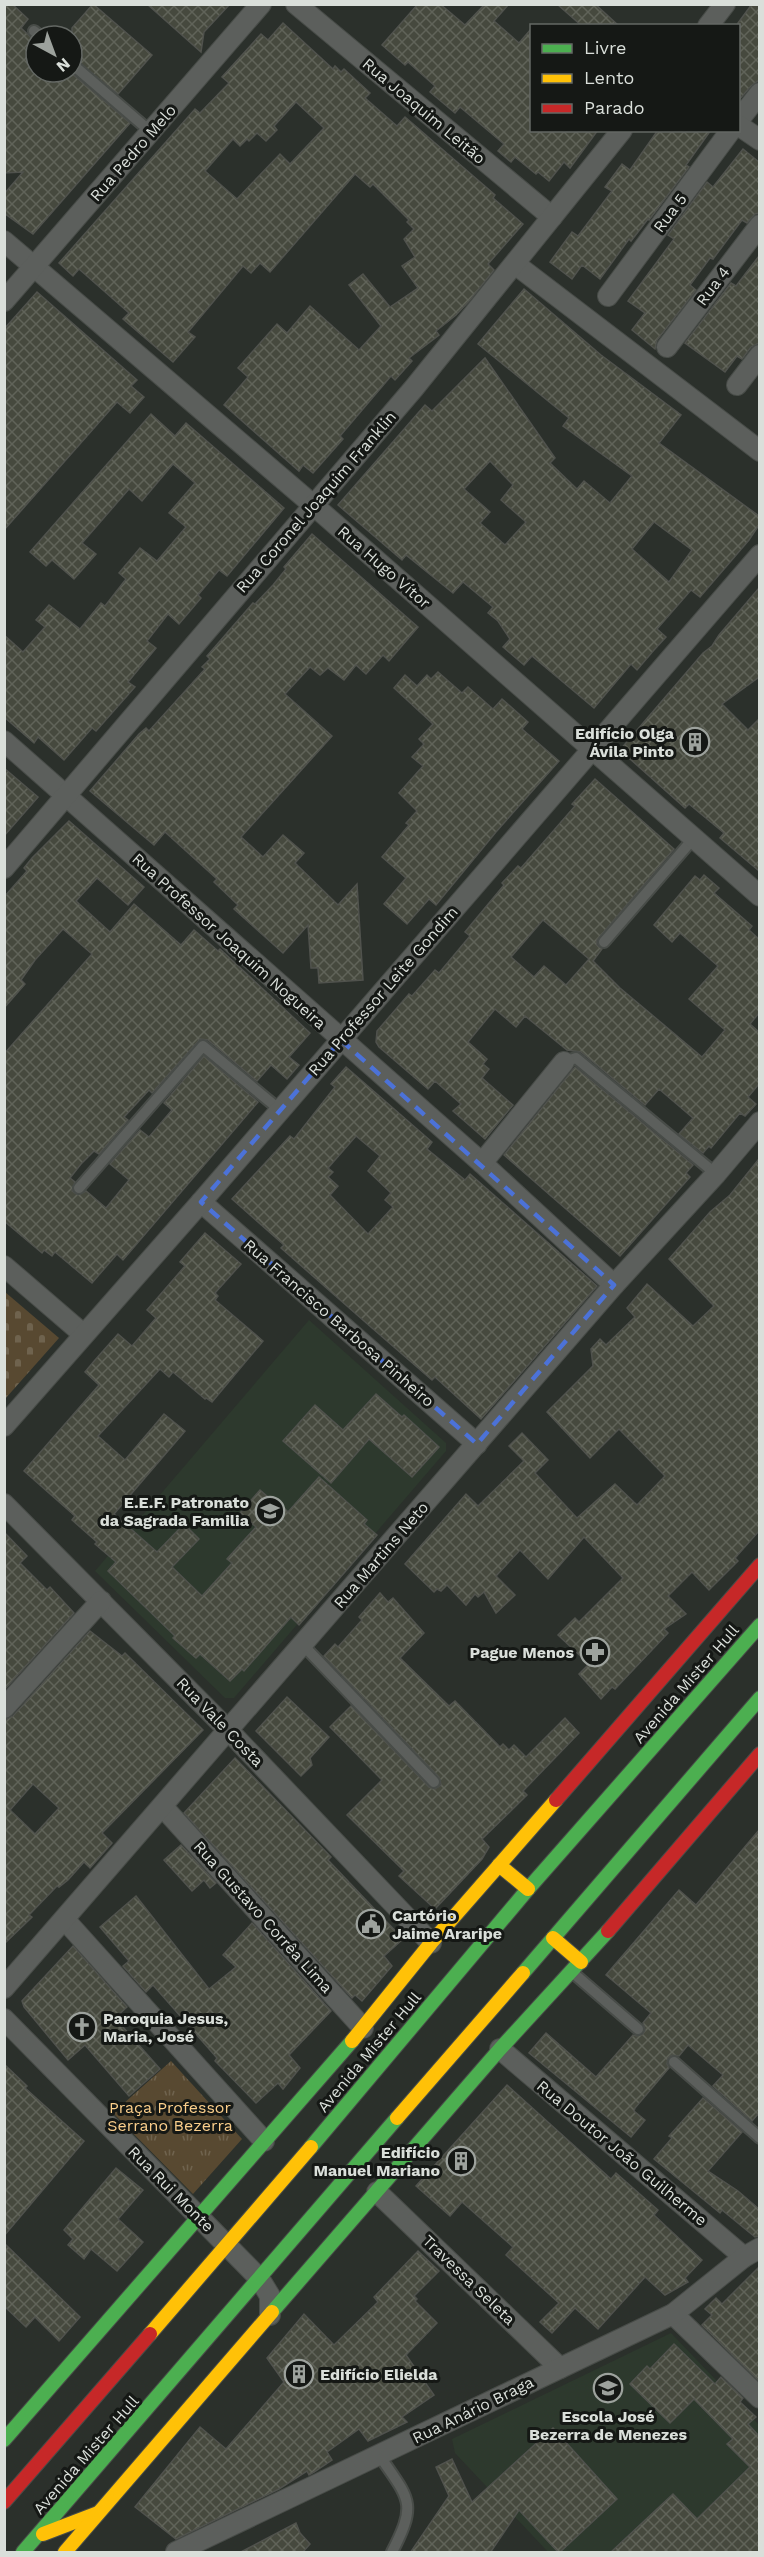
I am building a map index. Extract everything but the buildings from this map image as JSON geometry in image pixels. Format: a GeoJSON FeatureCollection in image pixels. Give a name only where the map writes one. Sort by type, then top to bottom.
{"type":"FeatureCollection","features":[{"type":"Feature","properties":{"kind":"main road","name":"Avenida Mister Hull"},"geometry":{"type":"LineString","coordinates":[[4,2440],[363,2028],[431,1943],[759,1565]]}},
{"type":"Feature","properties":{"kind":"main road","name":"Avenida Mister Hull"},"geometry":{"type":"LineString","coordinates":[[4,2502],[227,2245],[528,1888],[759,1625]]}},
{"type":"Feature","properties":{"kind":"main road","name":"Avenida Mister Hull"},"geometry":{"type":"LineString","coordinates":[[23,2553],[759,1698]]}},
{"type":"Feature","properties":{"kind":"main road"},"geometry":{"type":"LineString","coordinates":[[65,2553],[500,2049],[577,1967],[759,1754]]}},
{"type":"Feature","properties":{"kind":"main road"},"geometry":{"type":"LineString","coordinates":[[499,1864],[528,1888]]}},
{"type":"Feature","properties":{"kind":"main road"},"geometry":{"type":"LineString","coordinates":[[553,1938],[577,1967]]}},
{"type":"Feature","properties":{"kind":"main road"},"geometry":{"type":"LineString","coordinates":[[39,2535],[98,2513]]}},
{"type":"Feature","properties":{"kind":"street","name":"Rua Pedro Melo"},"geometry":{"type":"LineString","coordinates":[[4,301],[261,4]]}},
{"type":"Feature","properties":{"kind":"street","name":"Rua Joaquim Leitão"},"geometry":{"type":"LineString","coordinates":[[296,4],[552,217]]}},
{"type":"Feature","properties":{"kind":"street"},"geometry":{"type":"LineString","coordinates":[[710,24],[725,4]]}},
{"type":"Feature","properties":{"kind":"street"},"geometry":{"type":"LineString","coordinates":[[759,93],[746,118],[759,140]]}},
{"type":"Feature","properties":{"kind":"street","name":"Rua Coronel Joaquim Franklin"},"geometry":{"type":"LineString","coordinates":[[4,868],[312,504],[414,388],[620,132]]}},
{"type":"Feature","properties":{"kind":"street","name":"Rua 5"},"geometry":{"type":"LineString","coordinates":[[608,296],[730,132]]}},
{"type":"Feature","properties":{"kind":"street","name":"Rua 4"},"geometry":{"type":"LineString","coordinates":[[667,347],[759,225]]}},
{"type":"Feature","properties":{"kind":"street","name":"Rua Hugo Vítor"},"geometry":{"type":"LineString","coordinates":[[4,241],[312,504],[759,896]]}},
{"type":"Feature","properties":{"kind":"street"},"geometry":{"type":"LineString","coordinates":[[515,264],[759,451]]}},
{"type":"Feature","properties":{"kind":"street"},"geometry":{"type":"LineString","coordinates":[[737,385],[759,355]]}},
{"type":"Feature","properties":{"kind":"street","name":"Rua Professor Leite Gondim"},"geometry":{"type":"LineString","coordinates":[[4,1426],[201,1202],[759,555]]}},
{"type":"Feature","properties":{"kind":"street","name":"Rua Professor Joaquim Nogueira"},"geometry":{"type":"LineString","coordinates":[[4,741],[482,1162],[614,1285]]}},
{"type":"Feature","properties":{"kind":"street"},"geometry":{"type":"LineString","coordinates":[[482,1162],[564,1062]]}},
{"type":"Feature","properties":{"kind":"street","name":"Rua Martins Neto"},"geometry":{"type":"LineString","coordinates":[[4,1988],[614,1285],[716,1174],[759,1122]]}},
{"type":"Feature","properties":{"kind":"street","name":"Rua Francisco Barbosa Pinheiro"},"geometry":{"type":"LineString","coordinates":[[201,1202],[477,1444]]}},
{"type":"Feature","properties":{"kind":"street"},"geometry":{"type":"LineString","coordinates":[[4,1266],[83,1334]]}},
{"type":"Feature","properties":{"kind":"street","name":"Rua Vale Costa"},"geometry":{"type":"LineString","coordinates":[[4,1504],[229,1731],[431,1943]]}},
{"type":"Feature","properties":{"kind":"street"},"geometry":{"type":"LineString","coordinates":[[4,1708],[101,1601]]}},
{"type":"Feature","properties":{"kind":"street","name":"Rua Gustavo Corrêa Lima"},"geometry":{"type":"LineString","coordinates":[[163,1807],[363,2028]]}},
{"type":"Feature","properties":{"kind":"street"},"geometry":{"type":"LineString","coordinates":[[65,1920],[264,2141]]}},
{"type":"Feature","properties":{"kind":"street","name":"Rua Rui Monte"},"geometry":{"type":"LineString","coordinates":[[4,2019],[259,2278],[270,2296],[270,2316]]}},
{"type":"Feature","properties":{"kind":"street","name":"Rua Doutor João Guilherme"},"geometry":{"type":"LineString","coordinates":[[500,2049],[752,2252]]}},
{"type":"Feature","properties":{"kind":"street","name":"Travessa Seleta"},"geometry":{"type":"LineString","coordinates":[[377,2192],[560,2368]]}},
{"type":"Feature","properties":{"kind":"street","name":"Rua Anário Braga"},"geometry":{"type":"LineString","coordinates":[[176,2553],[673,2314],[752,2252]]}},
{"type":"Feature","properties":{"kind":"street"},"geometry":{"type":"LineString","coordinates":[[673,2314],[759,2398]]}},
{"type":"Feature","properties":{"kind":"lane"},"geometry":{"type":"LineString","coordinates":[[84,74],[151,132]]}},
{"type":"Feature","properties":{"kind":"lane"},"geometry":{"type":"LineString","coordinates":[[604,942],[693,839]]}},
{"type":"Feature","properties":{"kind":"lane"},"geometry":{"type":"LineString","coordinates":[[79,1188],[203,1046],[280,1110]]}},
{"type":"Feature","properties":{"kind":"lane"},"geometry":{"type":"LineString","coordinates":[[564,1062],[576,1058],[716,1174]]}},
{"type":"Feature","properties":{"kind":"lane"},"geometry":{"type":"LineString","coordinates":[[303,1645],[434,1782]]}},
{"type":"Feature","properties":{"kind":"lane"},"geometry":{"type":"LineString","coordinates":[[577,1967],[638,2029]]}},
{"type":"Feature","properties":{"kind":"lane"},"geometry":{"type":"LineString","coordinates":[[674,2062],[759,2138]]}},
{"type":"Feature","properties":{"kind":"lane"},"geometry":{"type":"LineString","coordinates":[[379,2456],[408,2499],[409,2511],[406,2524],[392,2553]]}},
{"type":"Feature","properties":{"kind":"highlighted area"},"geometry":{"type":"Polygon","coordinates":[[[341,1040],[614,1285],[477,1444],[201,1202],[341,1040]]]}},
{"type":"Feature","properties":{"kind":"shaded area","name":"E.E.F. Patronato da Sagrada Familia"},"geometry":{"type":"Polygon","coordinates":[[[309,1320],[446,1443],[446,1451],[234,1698],[225,1698],[95,1571],[309,1320]]]}},
{"type":"Feature","properties":{"kind":"shaded area"},"geometry":{"type":"Polygon","coordinates":[[[671,2333],[759,2425],[759,2552],[548,2552],[455,2453],[452,2439],[671,2333]]]}},
{"type":"Feature","properties":{"kind":"green space"},"geometry":{"type":"Polygon","coordinates":[[[5,1292],[59,1338],[5,1399],[5,1292]]]}},
{"type":"Feature","properties":{"kind":"green space","name":"Praça Professor Serrano Bezerra"},"geometry":{"type":"Polygon","coordinates":[[[171,2061],[242,2139],[193,2194],[113,2113],[171,2061]]]}},
{"type":"Feature","properties":{"kind":"traffic: fast"},"geometry":{"type":"LineString","coordinates":[[311,2147],[528,1889],[760,1625]]}},
{"type":"Feature","properties":{"kind":"traffic: fast"},"geometry":{"type":"LineString","coordinates":[[523,1973],[760,1698]]}},
{"type":"Feature","properties":{"kind":"traffic: fast"},"geometry":{"type":"LineString","coordinates":[[272,2312],[500,2049],[608,1931]]}},
{"type":"Feature","properties":{"kind":"traffic: fast"},"geometry":{"type":"LineString","coordinates":[[4,2440],[352,2041]]}},
{"type":"Feature","properties":{"kind":"traffic: fast"},"geometry":{"type":"LineString","coordinates":[[23,2552],[397,2118]]}},
{"type":"Feature","properties":{"kind":"traffic: slow"},"geometry":{"type":"LineString","coordinates":[[352,2041],[431,1943],[556,1800]]}},
{"type":"Feature","properties":{"kind":"traffic: slow"},"geometry":{"type":"LineString","coordinates":[[499,1865],[528,1889]]}},
{"type":"Feature","properties":{"kind":"traffic: slow"},"geometry":{"type":"LineString","coordinates":[[553,1938],[581,1962]]}},
{"type":"Feature","properties":{"kind":"traffic: slow"},"geometry":{"type":"LineString","coordinates":[[397,2118],[523,1973]]}},
{"type":"Feature","properties":{"kind":"traffic: slow"},"geometry":{"type":"LineString","coordinates":[[150,2334],[311,2147]]}},
{"type":"Feature","properties":{"kind":"traffic: slow"},"geometry":{"type":"LineString","coordinates":[[65,2552],[272,2312]]}},
{"type":"Feature","properties":{"kind":"traffic: slow"},"geometry":{"type":"LineString","coordinates":[[43,2534],[98,2513]]}},
{"type":"Feature","properties":{"kind":"traffic: jam"},"geometry":{"type":"LineString","coordinates":[[556,1800],[760,1565]]}},
{"type":"Feature","properties":{"kind":"traffic: jam"},"geometry":{"type":"LineString","coordinates":[[608,1931],[760,1754]]}},
{"type":"Feature","properties":{"kind":"traffic: jam"},"geometry":{"type":"LineString","coordinates":[[4,2502],[150,2334]]}},
{"type":"Feature","properties":{"kind":"place","name":"Edifício Olga Ávila Pinto"},"geometry":{"type":"Point","coordinates":[695,742]}},
{"type":"Feature","properties":{"kind":"place","name":"E.E.F. Patronato da Sagrada Familia"},"geometry":{"type":"Point","coordinates":[270,1511]}},
{"type":"Feature","properties":{"kind":"place","name":"Pague Menos"},"geometry":{"type":"Point","coordinates":[595,1652]}},
{"type":"Feature","properties":{"kind":"place","name":"Cartório Jaime Araripe"},"geometry":{"type":"Point","coordinates":[371,1924]}},
{"type":"Feature","properties":{"kind":"place","name":"Paroquia Jesus, Maria, José"},"geometry":{"type":"Point","coordinates":[82,2027]}},
{"type":"Feature","properties":{"kind":"place","name":"Edifício Manuel Mariano"},"geometry":{"type":"Point","coordinates":[461,2161]}},
{"type":"Feature","properties":{"kind":"place","name":"Edifício Elielda"},"geometry":{"type":"Point","coordinates":[299,2374]}},
{"type":"Feature","properties":{"kind":"place","name":"Escola José Bezerra de Menezes"},"geometry":{"type":"Point","coordinates":[608,2388]}}]}
